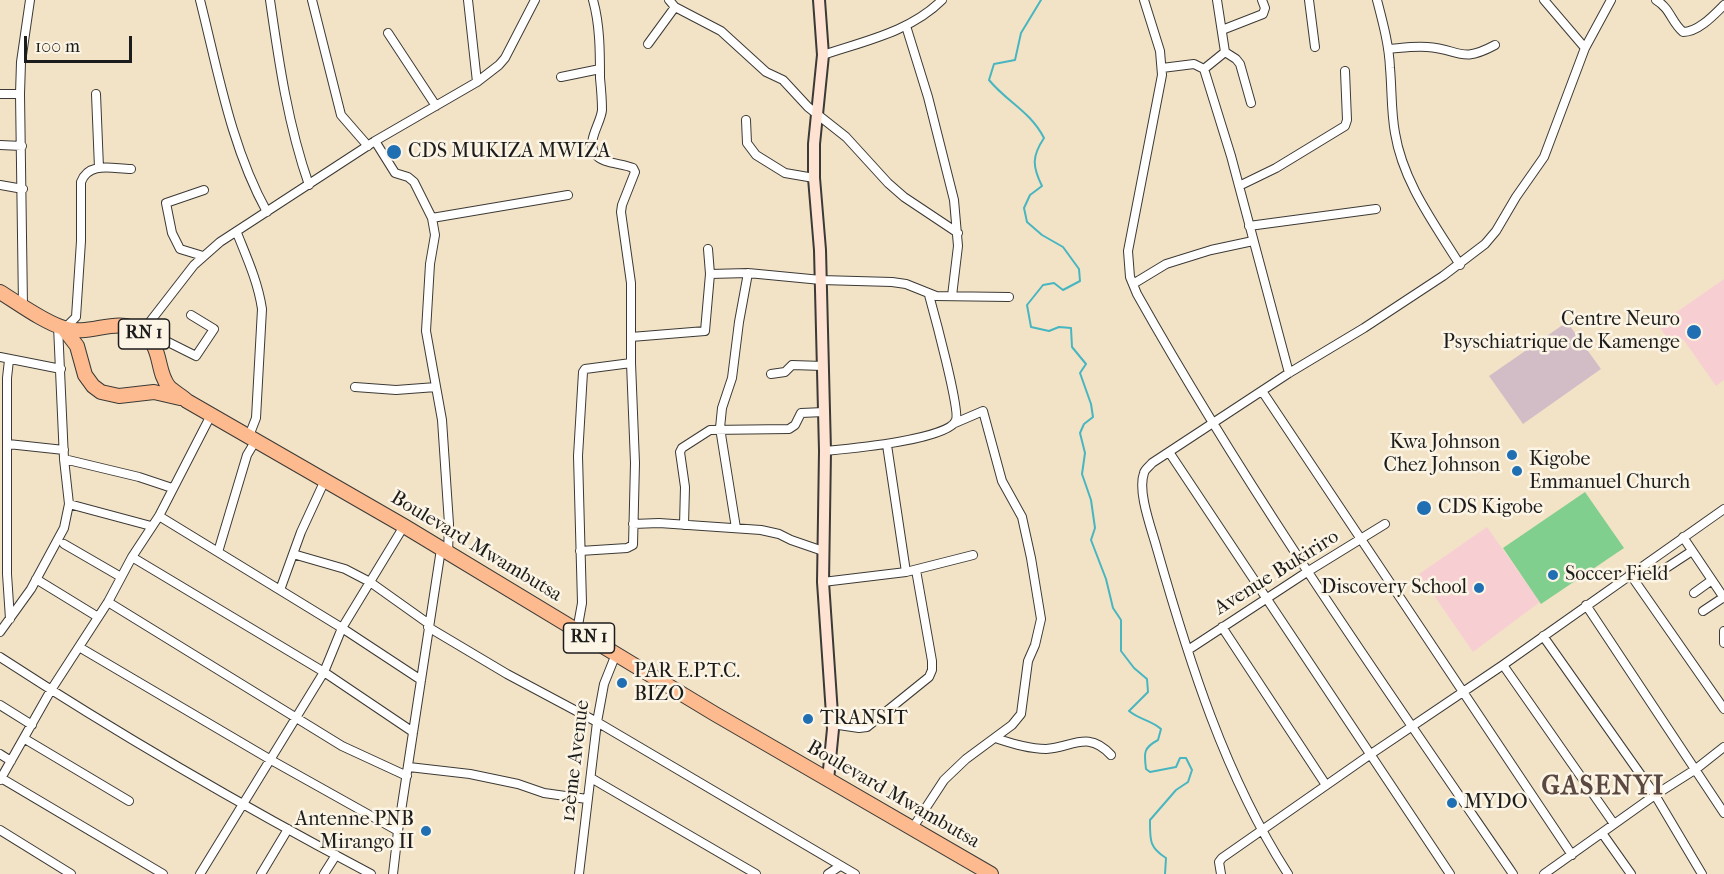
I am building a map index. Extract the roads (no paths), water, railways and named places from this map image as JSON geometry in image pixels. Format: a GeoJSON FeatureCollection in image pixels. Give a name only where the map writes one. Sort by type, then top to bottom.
{"type":"FeatureCollection","features":[{"type":"Feature","properties":{"kind":"highway","name":"RN 1"},"geometry":{"type":"LineString","coordinates":[[0,292],[61,327],[87,331],[123,324],[142,332]]}},
{"type":"Feature","properties":{"kind":"highway","name":"Boulevard Mwambutsa"},"geometry":{"type":"LineString","coordinates":[[61,327],[77,346],[85,375],[101,392],[119,396],[154,392],[187,401]]}},
{"type":"Feature","properties":{"kind":"highway","name":"Boulevard Mwambutsa"},"geometry":{"type":"LineString","coordinates":[[142,332],[154,347],[168,386],[187,401],[326,480],[828,780],[991,874]]}},
{"type":"Feature","properties":{"kind":"street"},"geometry":{"type":"LineString","coordinates":[[23,306],[20,94],[21,62],[30,0]]}},
{"type":"Feature","properties":{"kind":"street"},"geometry":{"type":"LineString","coordinates":[[200,0],[233,130],[253,187],[267,212]]}},
{"type":"Feature","properties":{"kind":"street"},"geometry":{"type":"LineString","coordinates":[[270,0],[285,100],[309,185]]}},
{"type":"Feature","properties":{"kind":"street"},"geometry":{"type":"LineString","coordinates":[[312,0],[341,115],[368,146]]}},
{"type":"Feature","properties":{"kind":"street"},"geometry":{"type":"LineString","coordinates":[[468,0],[477,82]]}},
{"type":"Feature","properties":{"kind":"street"},"geometry":{"type":"LineString","coordinates":[[142,332],[203,255],[375,141],[477,82],[499,65],[505,58],[535,0]]}},
{"type":"Feature","properties":{"kind":"street"},"geometry":{"type":"LineString","coordinates":[[580,551],[631,547],[635,463],[631,283],[621,212],[635,172],[628,166],[602,159],[593,151],[592,143],[602,111],[596,13],[592,0]]}},
{"type":"Feature","properties":{"kind":"street"},"geometry":{"type":"LineString","coordinates":[[669,0],[675,7],[721,31],[766,72],[783,80],[816,114],[846,137],[904,197],[958,233]]}},
{"type":"Feature","properties":{"kind":"street"},"geometry":{"type":"LineString","coordinates":[[819,0],[823,54],[816,114],[814,178],[821,280],[825,451],[823,582],[832,724],[828,780]]}},
{"type":"Feature","properties":{"kind":"street"},"geometry":{"type":"LineString","coordinates":[[823,54],[906,26],[923,17],[942,0]]}},
{"type":"Feature","properties":{"kind":"street"},"geometry":{"type":"LineString","coordinates":[[1144,0],[1160,51],[1162,68],[1128,251],[1127,263],[1133,284],[1146,310],[1233,456],[1307,572],[1513,874]]}},
{"type":"Feature","properties":{"kind":"street"},"geometry":{"type":"LineString","coordinates":[[1222,30],[1263,14],[1265,8],[1262,0]]}},
{"type":"Feature","properties":{"kind":"street"},"geometry":{"type":"LineString","coordinates":[[1309,0],[1315,47]]}},
{"type":"Feature","properties":{"kind":"street"},"geometry":{"type":"LineString","coordinates":[[1377,0],[1388,49],[1395,134],[1402,160],[1425,208],[1460,264]]}},
{"type":"Feature","properties":{"kind":"street"},"geometry":{"type":"LineString","coordinates":[[1544,0],[1585,48]]}},
{"type":"Feature","properties":{"kind":"street"},"geometry":{"type":"LineString","coordinates":[[1288,874],[1262,832],[1210,713],[1188,650],[1146,511],[1142,486],[1144,472],[1152,463],[1214,422],[1289,373],[1365,328],[1474,254],[1496,231],[1544,157],[1585,48],[1611,0]]}},
{"type":"Feature","properties":{"kind":"street"},"geometry":{"type":"LineString","coordinates":[[1656,0],[1668,10],[1678,28],[1683,32],[1688,32],[1706,22],[1724,5]]}},
{"type":"Feature","properties":{"kind":"street"},"geometry":{"type":"LineString","coordinates":[[1220,1],[1225,52],[1240,64],[1251,103]]}},
{"type":"Feature","properties":{"kind":"street"},"geometry":{"type":"LineString","coordinates":[[648,44],[675,7]]}},
{"type":"Feature","properties":{"kind":"street"},"geometry":{"type":"LineString","coordinates":[[906,26],[928,97],[954,200],[958,233],[957,266],[952,296]]}},
{"type":"Feature","properties":{"kind":"street"},"geometry":{"type":"LineString","coordinates":[[388,33],[436,106]]}},
{"type":"Feature","properties":{"kind":"street"},"geometry":{"type":"LineString","coordinates":[[1388,49],[1425,47],[1473,55],[1495,45]]}},
{"type":"Feature","properties":{"kind":"street"},"geometry":{"type":"LineString","coordinates":[[1204,69],[1225,52]]}},
{"type":"Feature","properties":{"kind":"street"},"geometry":{"type":"LineString","coordinates":[[1162,68],[1194,64],[1204,69],[1239,186],[1289,373]]}},
{"type":"Feature","properties":{"kind":"street"},"geometry":{"type":"LineString","coordinates":[[561,77],[600,69]]}},
{"type":"Feature","properties":{"kind":"street"},"geometry":{"type":"LineString","coordinates":[[1239,186],[1276,168],[1345,126],[1347,120],[1346,71]]}},
{"type":"Feature","properties":{"kind":"street"},"geometry":{"type":"LineString","coordinates":[[0,94],[20,94]]}},
{"type":"Feature","properties":{"kind":"street"},"geometry":{"type":"LineString","coordinates":[[96,94],[99,168]]}},
{"type":"Feature","properties":{"kind":"street"},"geometry":{"type":"LineString","coordinates":[[746,120],[747,143],[750,150],[785,173],[814,178]]}},
{"type":"Feature","properties":{"kind":"street"},"geometry":{"type":"LineString","coordinates":[[375,141],[395,173],[408,177],[414,182],[432,218],[435,247],[430,264],[426,325],[442,420],[449,524],[428,625],[393,874]]}},
{"type":"Feature","properties":{"kind":"street"},"geometry":{"type":"LineString","coordinates":[[0,145],[22,146]]}},
{"type":"Feature","properties":{"kind":"street"},"geometry":{"type":"LineString","coordinates":[[0,632],[36,579],[64,528],[69,504],[64,459],[61,327],[76,318],[81,241],[81,182],[90,170],[99,168],[131,170]]}},
{"type":"Feature","properties":{"kind":"street"},"geometry":{"type":"LineString","coordinates":[[0,185],[23,189]]}},
{"type":"Feature","properties":{"kind":"street"},"geometry":{"type":"LineString","coordinates":[[203,255],[180,249],[172,232],[166,203],[204,190]]}},
{"type":"Feature","properties":{"kind":"street"},"geometry":{"type":"LineString","coordinates":[[432,218],[568,195]]}},
{"type":"Feature","properties":{"kind":"street"},"geometry":{"type":"LineString","coordinates":[[1249,226],[1377,209]]}},
{"type":"Feature","properties":{"kind":"street"},"geometry":{"type":"LineString","coordinates":[[218,552],[256,418],[262,309],[256,282],[237,233]]}},
{"type":"Feature","properties":{"kind":"street"},"geometry":{"type":"LineString","coordinates":[[1133,284],[1166,264],[1211,250],[1253,242]]}},
{"type":"Feature","properties":{"kind":"street"},"geometry":{"type":"LineString","coordinates":[[631,336],[705,331],[710,274],[708,249]]}},
{"type":"Feature","properties":{"kind":"street"},"geometry":{"type":"LineString","coordinates":[[710,274],[748,273],[821,280],[892,282],[906,284],[929,295],[1009,297]]}},
{"type":"Feature","properties":{"kind":"street"},"geometry":{"type":"LineString","coordinates":[[736,528],[720,428],[722,408],[732,378],[748,273]]}},
{"type":"Feature","properties":{"kind":"street"},"geometry":{"type":"LineString","coordinates":[[929,295],[953,394],[956,423]]}},
{"type":"Feature","properties":{"kind":"street"},"geometry":{"type":"LineString","coordinates":[[154,347],[166,341],[196,356],[214,329],[191,315]]}},
{"type":"Feature","properties":{"kind":"street"},"geometry":{"type":"LineString","coordinates":[[0,357],[61,369]]}},
{"type":"Feature","properties":{"kind":"street"},"geometry":{"type":"LineString","coordinates":[[9,360],[7,378],[7,574],[10,619]]}},
{"type":"Feature","properties":{"kind":"street"},"geometry":{"type":"LineString","coordinates":[[577,631],[582,603],[578,456],[583,372],[585,369],[631,363]]}},
{"type":"Feature","properties":{"kind":"street"},"geometry":{"type":"LineString","coordinates":[[771,374],[785,372],[792,365],[823,366]]}},
{"type":"Feature","properties":{"kind":"street"},"geometry":{"type":"LineString","coordinates":[[355,387],[396,390],[436,387]]}},
{"type":"Feature","properties":{"kind":"street"},"geometry":{"type":"LineString","coordinates":[[1262,391],[1572,855]]}},
{"type":"Feature","properties":{"kind":"street"},"geometry":{"type":"LineString","coordinates":[[825,451],[887,445],[935,433],[983,411],[1002,481],[1022,517],[1041,619],[1035,645],[1028,661],[1021,714],[1012,725],[966,759],[944,780],[912,829]]}},
{"type":"Feature","properties":{"kind":"street"},"geometry":{"type":"LineString","coordinates":[[684,525],[685,488],[680,450],[710,429],[789,429],[795,425],[801,413],[824,412]]}},
{"type":"Feature","properties":{"kind":"street"},"geometry":{"type":"LineString","coordinates":[[163,874],[0,779],[25,739],[51,690],[108,602],[150,526],[159,516],[211,415]]}},
{"type":"Feature","properties":{"kind":"street"},"geometry":{"type":"LineString","coordinates":[[8,444],[64,450]]}},
{"type":"Feature","properties":{"kind":"street"},"geometry":{"type":"LineString","coordinates":[[887,445],[906,573]]}},
{"type":"Feature","properties":{"kind":"street"},"geometry":{"type":"LineString","coordinates":[[1169,452],[1450,874]]}},
{"type":"Feature","properties":{"kind":"street"},"geometry":{"type":"LineString","coordinates":[[64,459],[139,477],[172,488]]}},
{"type":"Feature","properties":{"kind":"street"},"geometry":{"type":"LineString","coordinates":[[280,590],[293,554],[326,480]]}},
{"type":"Feature","properties":{"kind":"street"},"geometry":{"type":"LineString","coordinates":[[69,504],[150,526]]}},
{"type":"Feature","properties":{"kind":"street"},"geometry":{"type":"LineString","coordinates":[[1221,874],[1219,862],[1222,858],[1503,665],[1724,509]]}},
{"type":"Feature","properties":{"kind":"street"},"geometry":{"type":"LineString","coordinates":[[159,516],[342,628],[421,680]]}},
{"type":"Feature","properties":{"kind":"street"},"geometry":{"type":"LineString","coordinates":[[633,524],[761,530],[779,534],[823,551]]}},
{"type":"Feature","properties":{"kind":"street","name":"Avenue Bukiriro"},"geometry":{"type":"LineString","coordinates":[[1188,650],[1385,524]]}},
{"type":"Feature","properties":{"kind":"street"},"geometry":{"type":"LineString","coordinates":[[200,874],[324,672],[342,628],[404,526]]}},
{"type":"Feature","properties":{"kind":"street"},"geometry":{"type":"LineString","coordinates":[[1683,537],[1724,597],[1703,611]]}},
{"type":"Feature","properties":{"kind":"street"},"geometry":{"type":"LineString","coordinates":[[64,544],[121,577]]}},
{"type":"Feature","properties":{"kind":"street"},"geometry":{"type":"LineString","coordinates":[[1663,570],[1692,551]]}},
{"type":"Feature","properties":{"kind":"street"},"geometry":{"type":"LineString","coordinates":[[293,554],[345,569],[370,582],[428,625],[507,674],[597,722],[855,874]]}},
{"type":"Feature","properties":{"kind":"street"},"geometry":{"type":"LineString","coordinates":[[823,582],[906,573],[973,555]]}},
{"type":"Feature","properties":{"kind":"street"},"geometry":{"type":"LineString","coordinates":[[132,557],[324,672],[413,732]]}},
{"type":"Feature","properties":{"kind":"street"},"geometry":{"type":"LineString","coordinates":[[832,724],[867,727],[929,677],[932,661],[916,570]]}},
{"type":"Feature","properties":{"kind":"street"},"geometry":{"type":"LineString","coordinates":[[1630,574],[1724,709]]}},
{"type":"Feature","properties":{"kind":"street"},"geometry":{"type":"LineString","coordinates":[[36,579],[98,617]]}},
{"type":"Feature","properties":{"kind":"street"},"geometry":{"type":"LineString","coordinates":[[1694,593],[1712,580]]}},
{"type":"Feature","properties":{"kind":"street"},"geometry":{"type":"LineString","coordinates":[[108,602],[342,746],[407,776]]}},
{"type":"Feature","properties":{"kind":"street"},"geometry":{"type":"LineString","coordinates":[[1586,605],[1724,813]]}},
{"type":"Feature","properties":{"kind":"street"},"geometry":{"type":"LineString","coordinates":[[1222,627],[1326,785]]}},
{"type":"Feature","properties":{"kind":"street"},"geometry":{"type":"LineString","coordinates":[[1724,631],[1724,643]]}},
{"type":"Feature","properties":{"kind":"street"},"geometry":{"type":"LineString","coordinates":[[1543,636],[1655,795],[1702,874]]}},
{"type":"Feature","properties":{"kind":"street"},"geometry":{"type":"LineString","coordinates":[[79,647],[271,760],[398,831]]}},
{"type":"Feature","properties":{"kind":"street","name":"12ème Avenue"},"geometry":{"type":"LineString","coordinates":[[579,874],[597,722],[604,684],[616,654]]}},
{"type":"Feature","properties":{"kind":"street"},"geometry":{"type":"LineString","coordinates":[[0,657],[242,804],[371,874]]}},
{"type":"Feature","properties":{"kind":"street"},"geometry":{"type":"LineString","coordinates":[[1503,665],[1614,824]]}},
{"type":"Feature","properties":{"kind":"street"},"geometry":{"type":"LineString","coordinates":[[0,705],[32,725]]}},
{"type":"Feature","properties":{"kind":"street"},"geometry":{"type":"LineString","coordinates":[[995,738],[1047,749],[1088,741],[1098,744],[1111,756]]}},
{"type":"Feature","properties":{"kind":"street"},"geometry":{"type":"LineString","coordinates":[[25,739],[129,801]]}},
{"type":"Feature","properties":{"kind":"street"},"geometry":{"type":"LineString","coordinates":[[1544,874],[1655,795],[1696,770],[1724,747]]}},
{"type":"Feature","properties":{"kind":"street"},"geometry":{"type":"LineString","coordinates":[[0,754],[11,761]]}},
{"type":"Feature","properties":{"kind":"street"},"geometry":{"type":"LineString","coordinates":[[409,767],[494,778],[544,793],[587,800]]}},
{"type":"Feature","properties":{"kind":"street"},"geometry":{"type":"LineString","coordinates":[[591,778],[756,874]]}},
{"type":"Feature","properties":{"kind":"street"},"geometry":{"type":"LineString","coordinates":[[261,874],[288,829]]}},
{"type":"Feature","properties":{"kind":"street"},"geometry":{"type":"LineString","coordinates":[[0,830],[71,874]]}},
{"type":"Feature","properties":{"kind":"street"},"geometry":{"type":"LineString","coordinates":[[1602,832],[1631,874]]}},
{"type":"Feature","properties":{"kind":"street"},"geometry":{"type":"LineString","coordinates":[[324,874],[336,855]]}},
{"type":"Feature","properties":{"kind":"street"},"geometry":{"type":"LineString","coordinates":[[828,874],[840,866]]}},
{"type":"Feature","properties":{"kind":"waterway"},"geometry":{"type":"LineString","coordinates":[[1041,0],[1021,33],[1015,60],[994,64],[989,80],[1032,121],[1044,138],[1035,156],[1036,173],[1042,186],[1030,195],[1024,208],[1027,222],[1042,235],[1063,247],[1079,269],[1080,281],[1063,290],[1054,283],[1043,285],[1027,305],[1031,327],[1049,331],[1059,327],[1071,328],[1072,347],[1086,364],[1080,373],[1093,417],[1084,424],[1080,433],[1085,453],[1082,474],[1091,500],[1095,528],[1091,540],[1106,579],[1113,608],[1121,620],[1121,651],[1134,668],[1147,679],[1148,692],[1129,711],[1161,729],[1158,740],[1147,748],[1146,769],[1150,772],[1176,767],[1180,758],[1186,758],[1192,770],[1188,782],[1176,790],[1150,820],[1153,846],[1166,858],[1165,874]]}},
{"type":"Feature","properties":{"kind":"place","name":"CDS MUKIZA MWIZA"},"geometry":{"type":"Point","coordinates":[394,152]}},
{"type":"Feature","properties":{"kind":"place","name":"Centre Neuro Psyschiatrique de Kamenge"},"geometry":{"type":"Point","coordinates":[1694,332]}},
{"type":"Feature","properties":{"kind":"place","name":"Kwa Johnson Chez Johnson"},"geometry":{"type":"Point","coordinates":[1512,455]}},
{"type":"Feature","properties":{"kind":"place","name":"Kigobe Emmanuel Church"},"geometry":{"type":"Point","coordinates":[1517,471]}},
{"type":"Feature","properties":{"kind":"place","name":"CDS Kigobe"},"geometry":{"type":"Point","coordinates":[1424,508]}},
{"type":"Feature","properties":{"kind":"place","name":"Soccer Field"},"geometry":{"type":"Point","coordinates":[1553,575]}},
{"type":"Feature","properties":{"kind":"place","name":"Discovery School"},"geometry":{"type":"Point","coordinates":[1479,588]}},
{"type":"Feature","properties":{"kind":"place","name":"PAR E.P.T.C. BIZO"},"geometry":{"type":"Point","coordinates":[622,683]}},
{"type":"Feature","properties":{"kind":"place","name":"TRANSIT"},"geometry":{"type":"Point","coordinates":[808,719]}},
{"type":"Feature","properties":{"kind":"place","name":"MYDO"},"geometry":{"type":"Point","coordinates":[1452,803]}},
{"type":"Feature","properties":{"kind":"place","name":"Antenne PNB Mirango II"},"geometry":{"type":"Point","coordinates":[426,831]}},
{"type":"Feature","properties":{"kind":"district","name":"GASENYI"},"geometry":{"type":"Point","coordinates":[1603,788]}}]}
